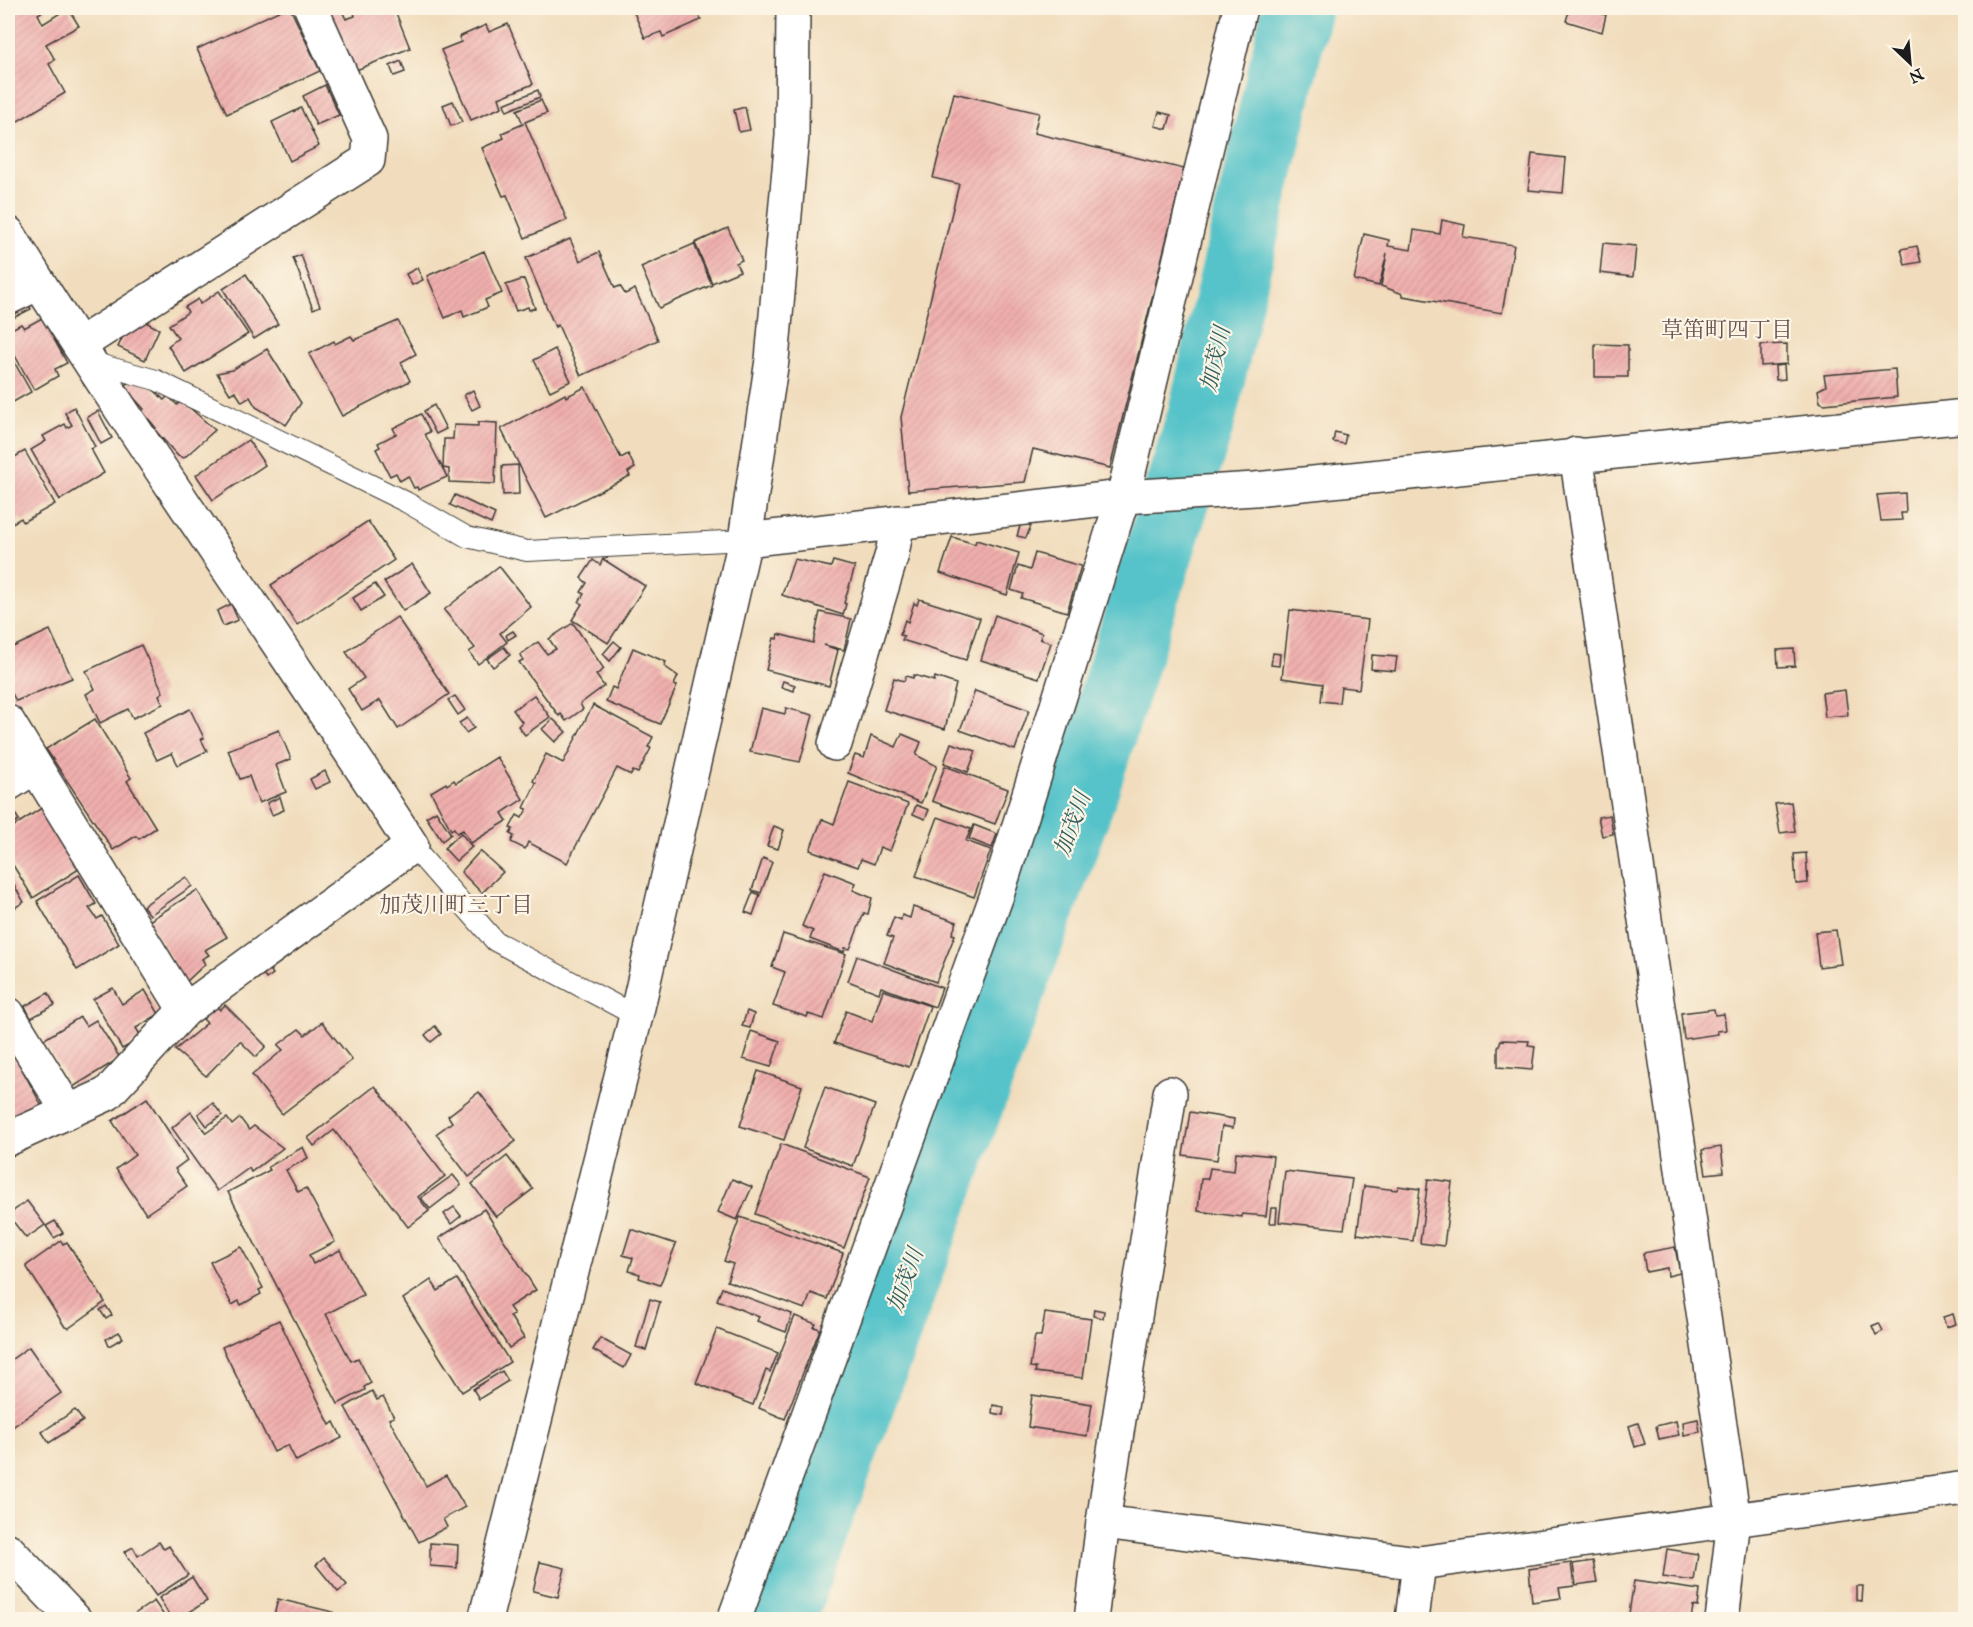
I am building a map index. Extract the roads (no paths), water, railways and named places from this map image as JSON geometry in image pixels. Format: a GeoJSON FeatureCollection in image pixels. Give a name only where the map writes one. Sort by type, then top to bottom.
{"type":"FeatureCollection","features":[{"type":"Feature","properties":{"kind":"street"},"geometry":{"type":"LineString","coordinates":[[84,353],[368,159],[370,138],[311,8]]}},
{"type":"Feature","properties":{"kind":"street"},"geometry":{"type":"LineString","coordinates":[[485,1620],[636,1016],[745,540],[772,360],[792,136],[793,8]]}},
{"type":"Feature","properties":{"kind":"street"},"geometry":{"type":"LineString","coordinates":[[734,1620],[998,892],[1138,497],[1240,8]]}},
{"type":"Feature","properties":{"kind":"street"},"geometry":{"type":"LineString","coordinates":[[8,233],[84,353],[328,715],[412,846],[184,1010],[106,1094],[8,1139]]}},
{"type":"Feature","properties":{"kind":"street"},"geometry":{"type":"LineString","coordinates":[[8,298],[39,283]]}},
{"type":"Feature","properties":{"kind":"street"},"geometry":{"type":"LineString","coordinates":[[745,540],[1138,497],[1255,489],[1576,454],[1965,416]]}},
{"type":"Feature","properties":{"kind":"street"},"geometry":{"type":"LineString","coordinates":[[1576,454],[1734,1520],[1722,1620]]}},
{"type":"Feature","properties":{"kind":"street"},"geometry":{"type":"LineString","coordinates":[[835,744],[892,554],[898,522]]}},
{"type":"Feature","properties":{"kind":"street"},"geometry":{"type":"LineString","coordinates":[[8,722],[184,1010]]}},
{"type":"Feature","properties":{"kind":"street"},"geometry":{"type":"LineString","coordinates":[[8,784],[35,767]]}},
{"type":"Feature","properties":{"kind":"street"},"geometry":{"type":"LineString","coordinates":[[8,1014],[68,1111]]}},
{"type":"Feature","properties":{"kind":"street"},"geometry":{"type":"LineString","coordinates":[[1091,1620],[1103,1522],[1170,1093]]}},
{"type":"Feature","properties":{"kind":"street"},"geometry":{"type":"LineString","coordinates":[[1103,1522],[1419,1563],[1965,1488]]}},
{"type":"Feature","properties":{"kind":"street"},"geometry":{"type":"LineString","coordinates":[[8,1550],[75,1620]]}},
{"type":"Feature","properties":{"kind":"street"},"geometry":{"type":"LineString","coordinates":[[1412,1620],[1419,1563]]}},
{"type":"Feature","properties":{"kind":"lane"},"geometry":{"type":"LineString","coordinates":[[84,353],[156,380],[336,467],[467,537],[527,550],[745,540]]}},
{"type":"Feature","properties":{"kind":"lane"},"geometry":{"type":"LineString","coordinates":[[412,846],[495,940],[636,1016]]}},
{"type":"Feature","properties":{"kind":"waterway","name":"加茂川"},"geometry":{"type":"LineString","coordinates":[[781,1620],[1084,790],[1201,419],[1297,8]]}},
{"type":"Feature","properties":{"kind":"district","name":"草笛町四丁目"},"geometry":{"type":"Point","coordinates":[1727,329]}},
{"type":"Feature","properties":{"kind":"district","name":"加茂川町三丁目"},"geometry":{"type":"Point","coordinates":[456,904]}}]}
